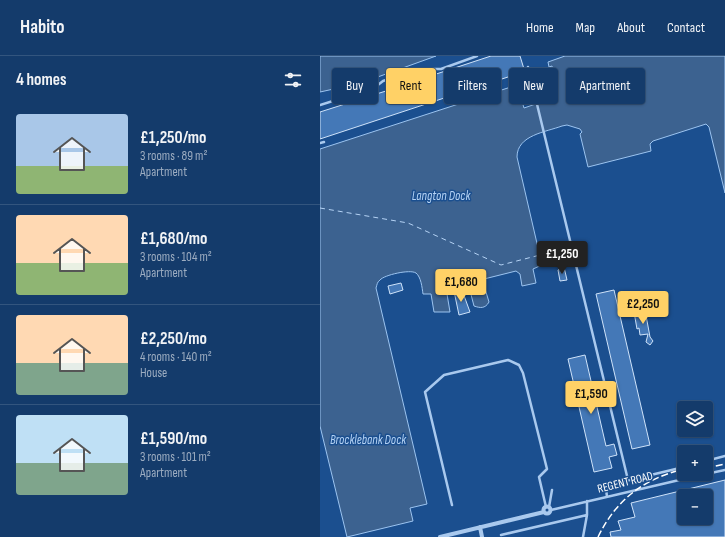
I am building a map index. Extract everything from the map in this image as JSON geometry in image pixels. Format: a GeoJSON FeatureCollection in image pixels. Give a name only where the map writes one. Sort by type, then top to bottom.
{"type":"FeatureCollection","features":[{"type":"Feature","properties":{"kind":"street"},"geometry":{"type":"LineString","coordinates":[[440,537],[544,512],[548,514],[549,508]]}},
{"type":"Feature","properties":{"kind":"street"},"geometry":{"type":"LineString","coordinates":[[480,527],[482,537]]}},
{"type":"Feature","properties":{"kind":"lane"},"geometry":{"type":"LineString","coordinates":[[320,105],[374,88],[383,81],[417,69],[441,68],[477,56]]}},
{"type":"Feature","properties":{"kind":"lane"},"geometry":{"type":"LineString","coordinates":[[528,67],[628,480]]}},
{"type":"Feature","properties":{"kind":"lane"},"geometry":{"type":"LineString","coordinates":[[320,143],[324,142]]}},
{"type":"Feature","properties":{"kind":"lane"},"geometry":{"type":"LineString","coordinates":[[540,255],[572,248]]}},
{"type":"Feature","properties":{"kind":"lane"},"geometry":{"type":"LineString","coordinates":[[452,505],[425,392],[444,375],[508,360],[519,365],[524,377],[547,469],[539,477],[549,508]]}},
{"type":"Feature","properties":{"kind":"lane"},"geometry":{"type":"LineString","coordinates":[[713,459],[725,456]]}},
{"type":"Feature","properties":{"kind":"lane"},"geometry":{"type":"LineString","coordinates":[[607,497],[606,489],[609,485],[677,469]]}},
{"type":"Feature","properties":{"kind":"lane","name":"REGENT ROAD"},"geometry":{"type":"LineString","coordinates":[[713,472],[725,470]]}},
{"type":"Feature","properties":{"kind":"lane","name":"REGENT ROAD"},"geometry":{"type":"LineString","coordinates":[[549,508],[607,497],[677,481]]}},
{"type":"Feature","properties":{"kind":"lane"},"geometry":{"type":"LineString","coordinates":[[549,508],[552,490]]}},
{"type":"Feature","properties":{"kind":"lane"},"geometry":{"type":"LineString","coordinates":[[583,537],[587,515],[587,501]]}},
{"type":"Feature","properties":{"kind":"lane"},"geometry":{"type":"LineString","coordinates":[[501,536],[587,515]]}},
{"type":"Feature","properties":{"kind":"water"},"geometry":{"type":"Polygon","coordinates":[[[320,56],[436,56],[403,68],[386,68],[386,74],[378,77],[378,68],[332,68],[332,89],[320,92],[320,56]]]}},
{"type":"Feature","properties":{"kind":"water"},"geometry":{"type":"Polygon","coordinates":[[[565,56],[725,56],[725,193],[709,127],[706,124],[653,141],[650,144],[651,151],[588,167],[580,134],[582,132],[580,129],[567,125],[527,139],[518,150],[517,157],[542,265],[533,269],[536,283],[522,286],[520,274],[516,271],[484,279],[483,282],[489,302],[486,306],[482,307],[474,306],[468,283],[446,288],[450,312],[434,312],[431,294],[423,294],[422,285],[416,273],[403,272],[382,278],[378,283],[376,288],[427,504],[410,508],[413,521],[347,537],[320,426],[320,149],[459,104],[501,104],[501,90],[509,88],[509,104],[523,104],[524,108],[536,104],[558,104],[558,68],[552,68],[552,66],[549,67],[548,62],[565,56]]]}},
{"type":"Feature","properties":{"kind":"building"},"geometry":{"type":"Polygon","coordinates":[[[491,56],[520,56],[524,68],[509,68],[509,77],[501,79],[501,68],[454,68],[491,56]]]}},
{"type":"Feature","properties":{"kind":"building"},"geometry":{"type":"Polygon","coordinates":[[[444,71],[444,98],[436,101],[436,74],[444,71]]]}},
{"type":"Feature","properties":{"kind":"building"},"geometry":{"type":"Polygon","coordinates":[[[386,91],[386,104],[426,104],[320,139],[320,112],[345,104],[378,104],[378,94],[386,91]]]}},
{"type":"Feature","properties":{"kind":"building"},"geometry":{"type":"Polygon","coordinates":[[[564,267],[567,280],[560,281],[558,270],[564,267]]]}},
{"type":"Feature","properties":{"kind":"building"},"geometry":{"type":"Polygon","coordinates":[[[401,283],[403,290],[390,294],[388,286],[401,283]]]}},
{"type":"Feature","properties":{"kind":"building"},"geometry":{"type":"Polygon","coordinates":[[[462,290],[470,312],[459,315],[454,291],[462,290]]]}},
{"type":"Feature","properties":{"kind":"building"},"geometry":{"type":"Polygon","coordinates":[[[614,290],[650,445],[632,449],[596,294],[614,290]]]}},
{"type":"Feature","properties":{"kind":"building"},"geometry":{"type":"Polygon","coordinates":[[[645,310],[650,337],[653,341],[650,345],[646,342],[648,334],[640,335],[639,328],[637,329],[634,312],[645,310]]]}},
{"type":"Feature","properties":{"kind":"building"},"geometry":{"type":"Polygon","coordinates":[[[585,355],[606,446],[614,444],[617,455],[609,457],[612,468],[594,472],[568,359],[585,355]]]}},
{"type":"Feature","properties":{"kind":"building"},"geometry":{"type":"Polygon","coordinates":[[[725,480],[725,537],[611,537],[610,532],[621,530],[618,521],[635,517],[631,503],[677,492],[677,525],[713,525],[713,489],[688,489],[725,480]]]}},
{"type":"Feature","properties":{"kind":"ferry route"},"geometry":{"type":"LineString","coordinates":[[320,208],[408,223],[501,265],[540,255]]}},
{"type":"Feature","properties":{"kind":"railway"},"geometry":{"type":"LineString","coordinates":[[713,467],[725,464]]}},
{"type":"Feature","properties":{"kind":"railway"},"geometry":{"type":"LineString","coordinates":[[598,537],[613,512],[632,493],[656,479],[677,471]]}},
{"type":"Feature","properties":{"kind":"water label","name":"Langton Dock"},"geometry":{"type":"Point","coordinates":[441,195]}},
{"type":"Feature","properties":{"kind":"water label","name":"Brocklebank Dock"},"geometry":{"type":"Point","coordinates":[368,439]}}]}
